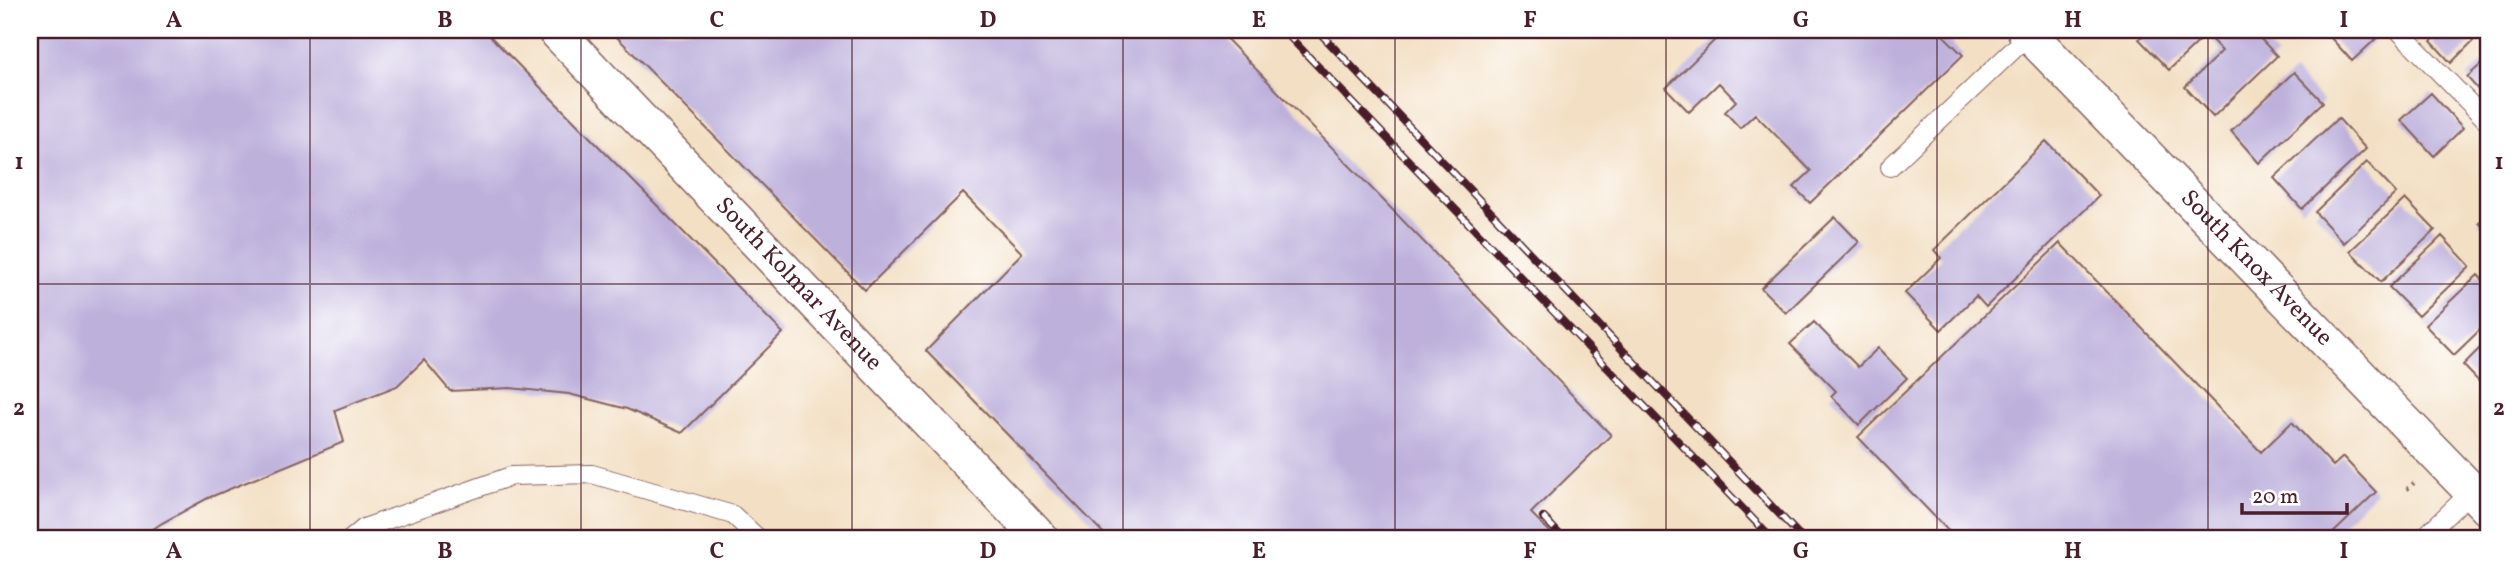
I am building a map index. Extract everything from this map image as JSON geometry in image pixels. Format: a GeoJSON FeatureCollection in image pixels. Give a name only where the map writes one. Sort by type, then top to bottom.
{"type":"FeatureCollection","features":[{"type":"Feature","properties":{"kind":"street","name":"South Kolmar Avenue"},"geometry":{"type":"LineString","coordinates":[[555,30],[1041,539]]}},
{"type":"Feature","properties":{"kind":"street","name":"South Knox Avenue"},"geometry":{"type":"LineString","coordinates":[[2028,32],[2483,492]]}},
{"type":"Feature","properties":{"kind":"lane"},"geometry":{"type":"LineString","coordinates":[[2398,30],[2488,122]]}},
{"type":"Feature","properties":{"kind":"lane"},"geometry":{"type":"LineString","coordinates":[[1890,167],[2028,32]]}},
{"type":"Feature","properties":{"kind":"lane"},"geometry":{"type":"LineString","coordinates":[[351,539],[364,527],[511,476],[592,474],[733,515],[758,539]]}},
{"type":"Feature","properties":{"kind":"lane"},"geometry":{"type":"LineString","coordinates":[[2422,539],[2483,492]]}},
{"type":"Feature","properties":{"kind":"building"},"geometry":{"type":"Polygon","coordinates":[[[30,30],[484,30],[783,333],[682,433],[627,409],[569,394],[510,388],[450,391],[424,360],[397,386],[335,410],[344,442],[208,498],[138,539],[30,539],[30,30]]]}},
{"type":"Feature","properties":{"kind":"building"},"geometry":{"type":"Polygon","coordinates":[[[610,30],[1218,30],[1611,435],[1531,513],[1557,539],[1109,539],[926,351],[1022,253],[963,193],[865,290],[610,30]]]}},
{"type":"Feature","properties":{"kind":"building"},"geometry":{"type":"Polygon","coordinates":[[[1725,30],[1938,30],[1963,55],[1810,203],[1794,187],[1811,171],[1755,114],[1740,128],[1725,112],[1736,101],[1719,83],[1689,112],[1666,88],[1725,30]]]}},
{"type":"Feature","properties":{"kind":"building"},"geometry":{"type":"Polygon","coordinates":[[[2149,30],[2211,30],[2169,70],[2139,39],[2149,30]]]}},
{"type":"Feature","properties":{"kind":"building"},"geometry":{"type":"Polygon","coordinates":[[[2219,30],[2256,30],[2254,32],[2277,56],[2213,117],[2185,87],[2222,51],[2210,38],[2219,30]]]}},
{"type":"Feature","properties":{"kind":"building"},"geometry":{"type":"Polygon","coordinates":[[[2338,30],[2373,30],[2379,36],[2352,61],[2330,37],[2338,30]]]}},
{"type":"Feature","properties":{"kind":"building"},"geometry":{"type":"Polygon","coordinates":[[[2444,30],[2467,30],[2475,39],[2451,63],[2431,41],[2444,30]]]}},
{"type":"Feature","properties":{"kind":"building"},"geometry":{"type":"Polygon","coordinates":[[[2488,58],[2488,101],[2467,77],[2488,58]]]}},
{"type":"Feature","properties":{"kind":"building"},"geometry":{"type":"Polygon","coordinates":[[[2294,72],[2323,102],[2259,163],[2231,131],[2294,72]]]}},
{"type":"Feature","properties":{"kind":"building"},"geometry":{"type":"Polygon","coordinates":[[[2431,93],[2463,128],[2434,156],[2401,120],[2431,93]]]}},
{"type":"Feature","properties":{"kind":"building"},"geometry":{"type":"Polygon","coordinates":[[[2338,118],[2366,149],[2302,209],[2274,178],[2338,118]]]}},
{"type":"Feature","properties":{"kind":"building"},"geometry":{"type":"Polygon","coordinates":[[[2046,141],[2099,196],[1986,307],[1976,296],[1941,330],[1905,293],[1941,258],[1934,250],[2046,141]]]}},
{"type":"Feature","properties":{"kind":"building"},"geometry":{"type":"Polygon","coordinates":[[[2367,162],[2396,193],[2344,243],[2315,212],[2367,162]]]}},
{"type":"Feature","properties":{"kind":"building"},"geometry":{"type":"Polygon","coordinates":[[[2405,199],[2435,230],[2381,282],[2350,251],[2405,199]]]}},
{"type":"Feature","properties":{"kind":"building"},"geometry":{"type":"Polygon","coordinates":[[[2488,214],[2488,232],[2479,223],[2488,214]]]}},
{"type":"Feature","properties":{"kind":"building"},"geometry":{"type":"Polygon","coordinates":[[[1835,217],[1859,242],[1786,313],[1761,288],[1835,217]]]}},
{"type":"Feature","properties":{"kind":"building"},"geometry":{"type":"Polygon","coordinates":[[[2442,236],[2470,266],[2418,316],[2389,287],[2442,236]]]}},
{"type":"Feature","properties":{"kind":"building"},"geometry":{"type":"Polygon","coordinates":[[[2060,243],[2261,452],[2292,422],[2333,466],[2343,457],[2376,492],[2327,539],[1956,539],[1858,437],[2060,243]]]}},
{"type":"Feature","properties":{"kind":"building"},"geometry":{"type":"Polygon","coordinates":[[[2478,275],[2488,286],[2488,322],[2454,355],[2425,325],[2478,275]]]}},
{"type":"Feature","properties":{"kind":"building"},"geometry":{"type":"Polygon","coordinates":[[[1814,322],[1858,367],[1878,348],[1907,378],[1859,425],[1831,396],[1836,391],[1790,344],[1814,322]]]}},
{"type":"Feature","properties":{"kind":"building"},"geometry":{"type":"Polygon","coordinates":[[[2488,340],[2488,391],[2463,365],[2488,340]]]}},
{"type":"Feature","properties":{"kind":"railway"},"geometry":{"type":"LineString","coordinates":[[1283,30],[1772,539]]}},
{"type":"Feature","properties":{"kind":"railway"},"geometry":{"type":"LineString","coordinates":[[1317,30],[1803,539]]}},
{"type":"Feature","properties":{"kind":"railway"},"geometry":{"type":"LineString","coordinates":[[1543,517],[1564,539]]}}]}
